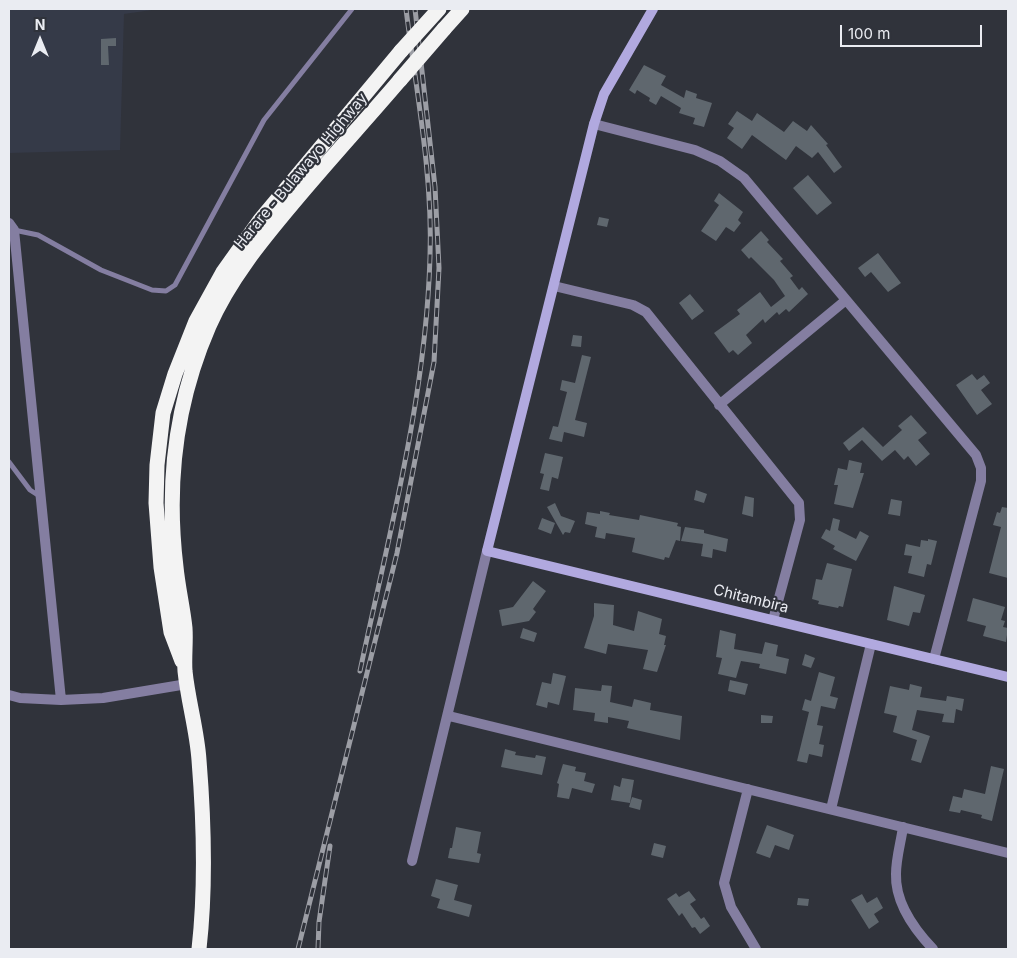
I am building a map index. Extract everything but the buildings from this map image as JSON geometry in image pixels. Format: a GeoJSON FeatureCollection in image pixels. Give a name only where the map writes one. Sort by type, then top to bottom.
{"type":"FeatureCollection","features":[{"type":"Feature","properties":{"kind":"highway","name":"Harare - Bulawayo Highway"},"geometry":{"type":"LineString","coordinates":[[186,676],[171,632],[161,567],[156,504],[157,465],[163,413],[175,374],[196,321],[223,272],[260,220],[401,51],[439,9]]}},
{"type":"Feature","properties":{"kind":"highway","name":"Harare - Bulawayo Highway"},"geometry":{"type":"LineString","coordinates":[[199,949],[202,925],[203,830],[199,758],[186,676],[185,629],[176,566],[172,475],[179,418],[189,378],[209,325],[234,280],[277,223],[462,9]]}},
{"type":"Feature","properties":{"kind":"street"},"geometry":{"type":"LineString","coordinates":[[412,861],[449,716],[487,551],[594,124],[608,86],[653,9]]}},
{"type":"Feature","properties":{"kind":"street"},"geometry":{"type":"LineString","coordinates":[[594,124],[695,150],[720,161],[744,178],[976,455],[982,468],[982,481],[934,659]]}},
{"type":"Feature","properties":{"kind":"street"},"geometry":{"type":"LineString","coordinates":[[12,227],[61,700]]}},
{"type":"Feature","properties":{"kind":"street"},"geometry":{"type":"LineString","coordinates":[[554,286],[633,305],[646,312],[799,503],[800,520],[773,620]]}},
{"type":"Feature","properties":{"kind":"street"},"geometry":{"type":"LineString","coordinates":[[719,405],[846,300]]}},
{"type":"Feature","properties":{"kind":"street","name":"Chitambira"},"geometry":{"type":"LineString","coordinates":[[487,551],[1008,678]]}},
{"type":"Feature","properties":{"kind":"street"},"geometry":{"type":"LineString","coordinates":[[831,809],[871,644]]}},
{"type":"Feature","properties":{"kind":"street"},"geometry":{"type":"LineString","coordinates":[[9,695],[20,698],[61,700],[103,698],[186,676]]}},
{"type":"Feature","properties":{"kind":"street"},"geometry":{"type":"LineString","coordinates":[[449,716],[1008,853]]}},
{"type":"Feature","properties":{"kind":"street"},"geometry":{"type":"LineString","coordinates":[[748,789],[724,884],[731,907],[756,949]]}},
{"type":"Feature","properties":{"kind":"street"},"geometry":{"type":"LineString","coordinates":[[903,827],[896,873],[897,886],[910,919],[933,949]]}},
{"type":"Feature","properties":{"kind":"lane"},"geometry":{"type":"LineString","coordinates":[[12,227],[38,235],[101,270],[152,290],[166,290],[175,284],[264,120],[352,9]]}},
{"type":"Feature","properties":{"kind":"lane"},"geometry":{"type":"LineString","coordinates":[[9,462],[30,490],[41,498]]}},
{"type":"Feature","properties":{"kind":"shaded area"},"geometry":{"type":"Polygon","coordinates":[[[9,9],[159,9],[124,14],[120,150],[9,153],[9,9]]]}},
{"type":"Feature","properties":{"kind":"railway"},"geometry":{"type":"LineString","coordinates":[[360,671],[394,517],[414,413],[427,309],[430,257],[429,195],[423,133],[406,9]]}},
{"type":"Feature","properties":{"kind":"railway"},"geometry":{"type":"LineString","coordinates":[[298,949],[397,553],[434,362],[439,268],[435,187],[415,9]]}},
{"type":"Feature","properties":{"kind":"railway"},"geometry":{"type":"LineString","coordinates":[[318,949],[319,922],[330,846]]}}]}
